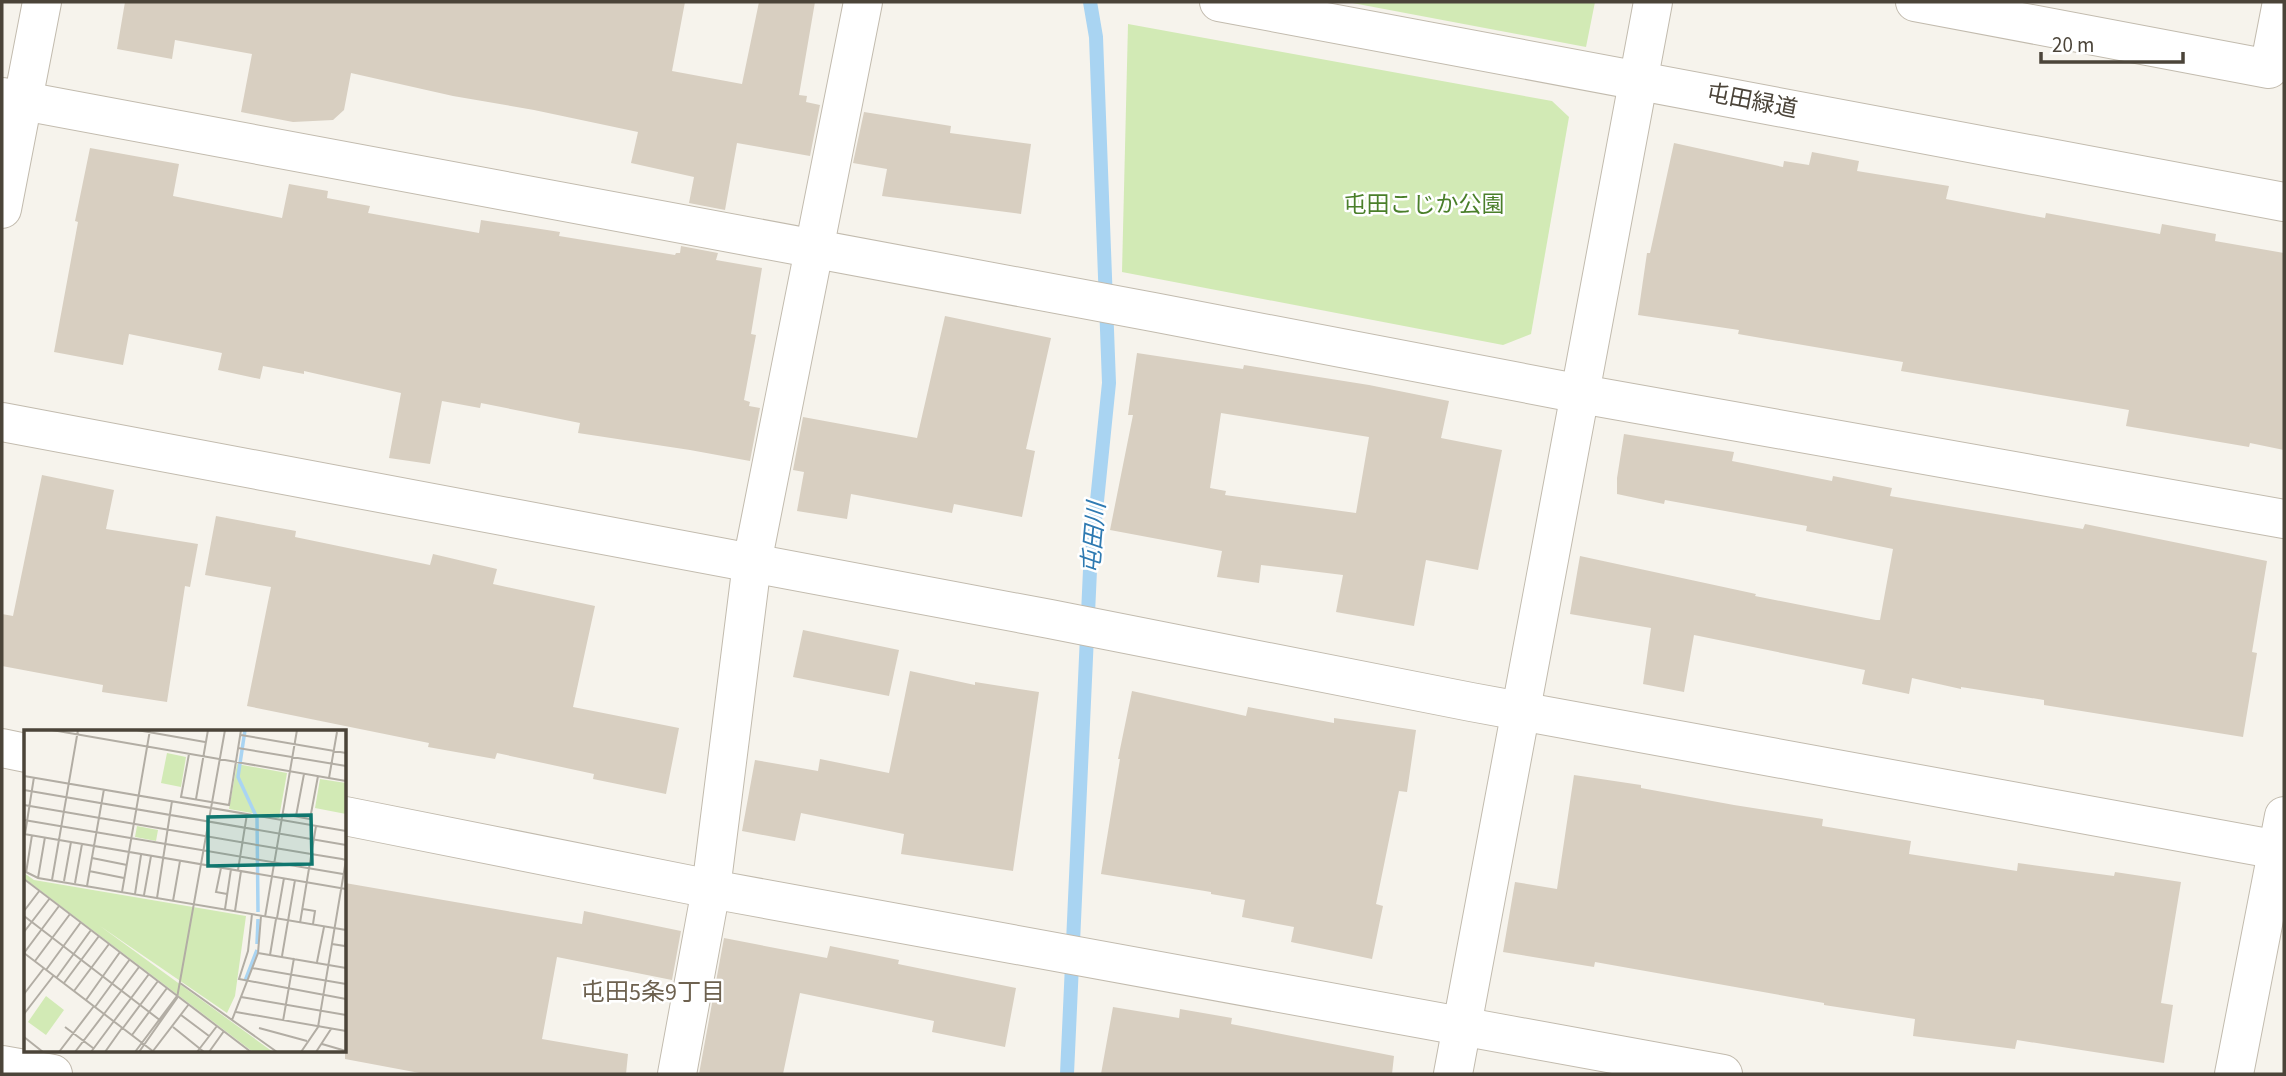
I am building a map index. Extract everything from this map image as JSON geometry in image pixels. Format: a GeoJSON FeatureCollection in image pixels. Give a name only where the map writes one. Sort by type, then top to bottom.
{"type":"FeatureCollection","features":[{"type":"Feature","properties":{"kind":"street"},"geometry":{"type":"LineString","coordinates":[[2,209],[12,99],[42,2]]}},
{"type":"Feature","properties":{"kind":"street"},"geometry":{"type":"LineString","coordinates":[[677,1074],[711,889],[752,563],[863,2]]}},
{"type":"Feature","properties":{"kind":"street","name":"屯田緑道"},"geometry":{"type":"LineString","coordinates":[[1219,2],[2284,202]]}},
{"type":"Feature","properties":{"kind":"street"},"geometry":{"type":"LineString","coordinates":[[1453,1074],[1653,2]]}},
{"type":"Feature","properties":{"kind":"street"},"geometry":{"type":"LineString","coordinates":[[1915,2],[1963,6],[2269,69],[2282,2]]}},
{"type":"Feature","properties":{"kind":"street"},"geometry":{"type":"LineString","coordinates":[[12,99],[1581,394],[2284,519]]}},
{"type":"Feature","properties":{"kind":"street"},"geometry":{"type":"LineString","coordinates":[[2,422],[1520,710],[2282,839],[2234,1074]]}},
{"type":"Feature","properties":{"kind":"street"},"geometry":{"type":"LineString","coordinates":[[2,748],[24,753]]}},
{"type":"Feature","properties":{"kind":"street"},"geometry":{"type":"LineString","coordinates":[[346,816],[711,889],[1723,1074]]}},
{"type":"Feature","properties":{"kind":"street"},"geometry":{"type":"LineString","coordinates":[[2,1065],[53,1074]]}},
{"type":"Feature","properties":{"kind":"green space"},"geometry":{"type":"Polygon","coordinates":[[[1347,2],[1595,2],[1586,47],[1347,2]]]}},
{"type":"Feature","properties":{"kind":"green space","name":"屯田こじか公園"},"geometry":{"type":"Polygon","coordinates":[[[1128,24],[1552,101],[1569,117],[1531,334],[1503,345],[1122,272],[1128,24]]]}},
{"type":"Feature","properties":{"kind":"building"},"geometry":{"type":"Polygon","coordinates":[[[125,2],[685,2],[672,71],[742,84],[759,2],[815,2],[799,95],[807,96],[806,102],[820,105],[810,156],[737,143],[725,210],[689,203],[694,177],[631,163],[638,132],[534,110],[453,96],[351,73],[344,110],[333,120],[293,122],[241,112],[252,54],[175,40],[172,59],[117,49],[125,2]]]}},
{"type":"Feature","properties":{"kind":"building"},"geometry":{"type":"Polygon","coordinates":[[[864,112],[951,126],[950,133],[1031,144],[1021,214],[882,196],[887,169],[853,163],[864,112]]]}},
{"type":"Feature","properties":{"kind":"building"},"geometry":{"type":"Polygon","coordinates":[[[1674,143],[1783,167],[1784,161],[1809,165],[1812,152],[1859,161],[1857,171],[1949,186],[1946,199],[2045,218],[2046,213],[2160,234],[2162,224],[2216,234],[2215,241],[2284,253],[2284,450],[2250,443],[2249,447],[2126,426],[2129,410],[1901,371],[1903,362],[1738,334],[1739,330],[1638,315],[1647,253],[1650,253],[1674,143]]]}},
{"type":"Feature","properties":{"kind":"building"},"geometry":{"type":"Polygon","coordinates":[[[90,148],[179,164],[173,196],[282,218],[289,184],[328,191],[327,198],[370,206],[368,213],[479,233],[481,220],[560,232],[559,236],[675,255],[680,253],[681,246],[718,253],[716,260],[762,268],[751,334],[756,335],[744,400],[750,402],[749,406],[760,408],[750,461],[578,433],[580,423],[481,403],[480,408],[442,401],[430,464],[389,458],[401,393],[304,371],[304,374],[263,366],[260,379],[218,370],[222,353],[129,334],[123,365],[54,352],[90,148]]]}},
{"type":"Feature","properties":{"kind":"building"},"geometry":{"type":"Polygon","coordinates":[[[945,316],[1051,338],[1026,449],[1035,451],[1022,517],[954,504],[952,513],[851,494],[847,519],[797,511],[804,472],[793,470],[803,417],[917,438],[945,316]]]}},
{"type":"Feature","properties":{"kind":"building"},"geometry":{"type":"Polygon","coordinates":[[[1137,353],[1243,369],[1244,365],[1449,401],[1441,438],[1502,450],[1478,570],[1426,560],[1414,626],[1336,612],[1343,575],[1261,565],[1259,583],[1217,577],[1222,551],[1110,530],[1133,415],[1128,415],[1137,353]],[[1221,413],[1210,488],[1226,491],[1225,495],[1356,513],[1369,437],[1221,413]]]}},
{"type":"Feature","properties":{"kind":"building"},"geometry":{"type":"Polygon","coordinates":[[[1624,434],[1734,452],[1732,461],[1832,481],[1833,476],[1892,488],[1890,496],[2083,529],[2085,524],[2267,561],[2252,652],[2257,653],[2243,737],[2044,705],[2044,700],[1961,689],[1912,678],[1909,694],[1862,684],[1865,670],[1694,635],[1684,692],[1643,684],[1651,628],[1570,614],[1580,556],[1756,594],[1755,596],[1880,620],[1893,549],[1806,531],[1807,526],[1617,494],[1624,434]]]}},
{"type":"Feature","properties":{"kind":"building"},"geometry":{"type":"Polygon","coordinates":[[[42,475],[114,490],[106,529],[198,544],[190,587],[185,586],[167,702],[102,692],[103,685],[2,666],[2,614],[13,616],[42,475]]]}},
{"type":"Feature","properties":{"kind":"building"},"geometry":{"type":"Polygon","coordinates":[[[216,516],[296,531],[295,537],[430,565],[433,554],[497,569],[493,584],[595,606],[573,707],[679,728],[666,794],[593,779],[594,774],[497,753],[495,759],[428,747],[429,743],[247,706],[271,587],[205,575],[216,516]]]}},
{"type":"Feature","properties":{"kind":"building"},"geometry":{"type":"Polygon","coordinates":[[[803,630],[899,650],[889,696],[793,677],[803,630]]]}},
{"type":"Feature","properties":{"kind":"building"},"geometry":{"type":"Polygon","coordinates":[[[910,671],[975,685],[975,682],[1039,692],[1013,871],[901,854],[904,834],[801,813],[795,841],[742,831],[755,760],[818,771],[820,759],[889,773],[910,671]]]}},
{"type":"Feature","properties":{"kind":"building"},"geometry":{"type":"Polygon","coordinates":[[[1132,691],[1246,716],[1248,707],[1334,723],[1334,718],[1416,730],[1407,792],[1399,791],[1376,904],[1383,906],[1372,959],[1291,942],[1294,927],[1242,917],[1245,900],[1101,874],[1118,759],[1132,691]]]}},
{"type":"Feature","properties":{"kind":"building"},"geometry":{"type":"Polygon","coordinates":[[[1574,775],[1823,819],[1822,826],[1911,841],[1909,854],[2017,871],[2018,863],[2114,876],[2115,872],[2181,882],[2161,1003],[2173,1005],[2164,1063],[2017,1040],[2015,1049],[1913,1036],[1915,1019],[1824,1005],[1595,962],[1594,967],[1503,952],[1515,882],[1557,889],[1574,775]]]}},
{"type":"Feature","properties":{"kind":"building"},"geometry":{"type":"Polygon","coordinates":[[[346,883],[582,924],[584,911],[681,931],[672,980],[557,957],[542,1039],[628,1054],[626,1074],[425,1074],[345,1059],[346,883]]]}},
{"type":"Feature","properties":{"kind":"building"},"geometry":{"type":"Polygon","coordinates":[[[724,938],[827,958],[830,946],[899,960],[898,964],[1016,988],[1005,1047],[932,1032],[934,1021],[800,993],[783,1074],[699,1074],[724,938]]]}},
{"type":"Feature","properties":{"kind":"building"},"geometry":{"type":"Polygon","coordinates":[[[1113,1007],[1179,1018],[1180,1009],[1232,1018],[1231,1024],[1394,1056],[1392,1074],[1101,1074],[1113,1007]]]}},
{"type":"Feature","properties":{"kind":"waterway","name":"屯田川"},"geometry":{"type":"LineString","coordinates":[[1067,1074],[1090,570],[1109,383],[1096,37],[1090,2]]}},
{"type":"Feature","properties":{"kind":"district","name":"屯田5条9丁目"},"geometry":{"type":"Point","coordinates":[653,992]}}]}
